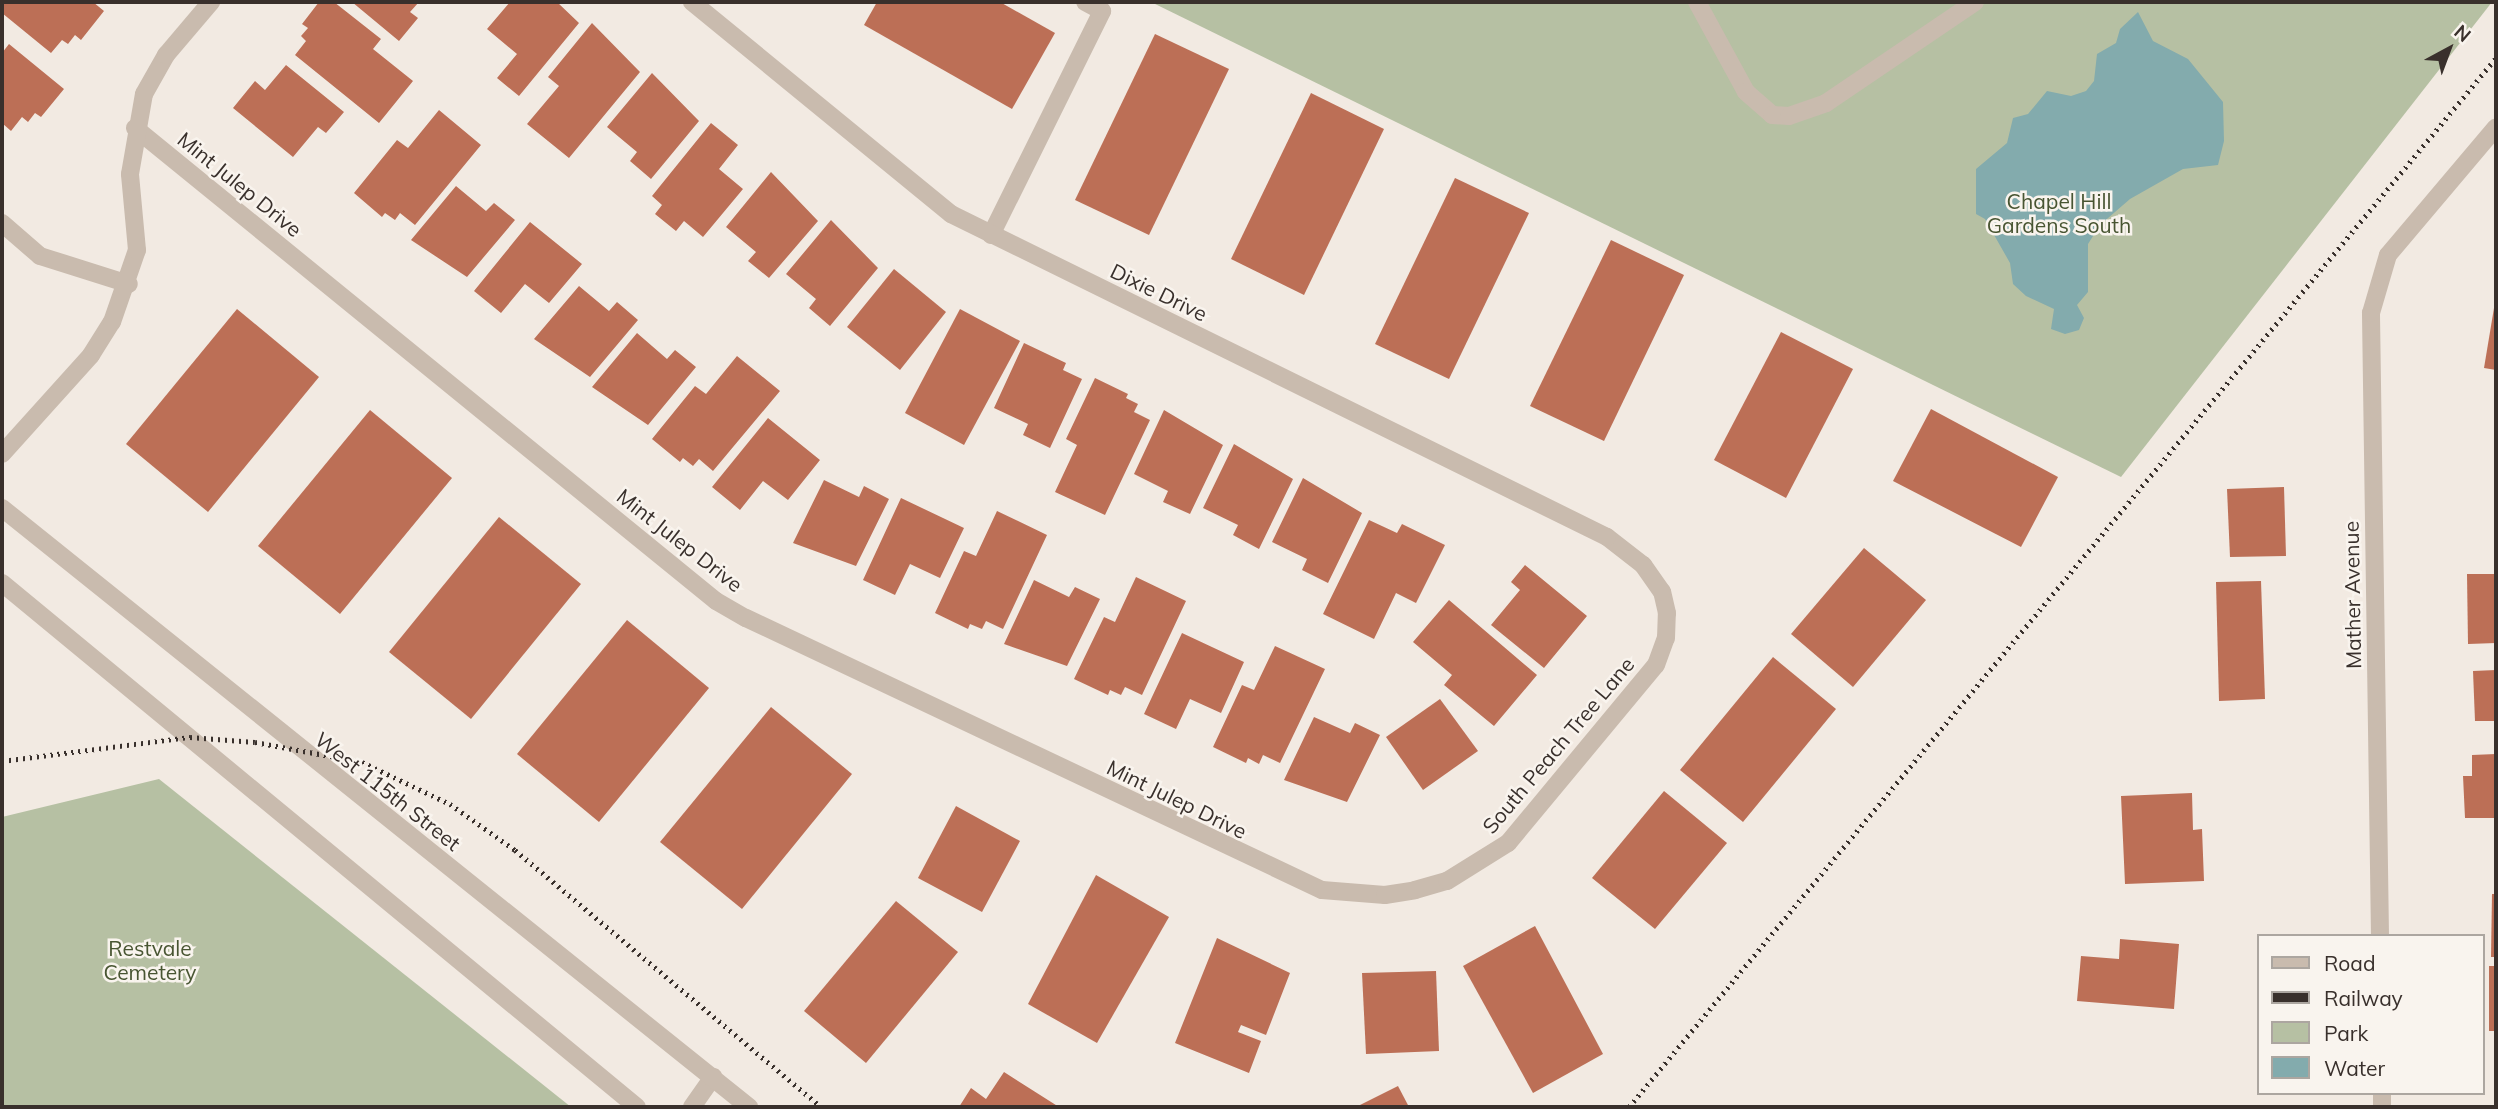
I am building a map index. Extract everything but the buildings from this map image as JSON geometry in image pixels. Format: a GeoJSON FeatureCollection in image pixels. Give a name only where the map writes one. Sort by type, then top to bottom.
{"type":"FeatureCollection","features":[{"type":"Feature","properties":{"kind":"street"},"geometry":{"type":"LineString","coordinates":[[2,454],[91,355],[129,284],[137,250],[130,174],[135,128],[155,72],[211,2]]}},
{"type":"Feature","properties":{"kind":"street","name":"Dixie Drive"},"geometry":{"type":"LineString","coordinates":[[692,2],[927,197],[991,235],[1607,537],[1643,565]]}},
{"type":"Feature","properties":{"kind":"street"},"geometry":{"type":"LineString","coordinates":[[991,235],[1102,11],[1085,2]]}},
{"type":"Feature","properties":{"kind":"street"},"geometry":{"type":"LineString","coordinates":[[1697,2],[1746,92],[1772,115],[1789,116],[1826,103],[1975,2]]}},
{"type":"Feature","properties":{"kind":"street","name":"Mather Avenue"},"geometry":{"type":"LineString","coordinates":[[2380,934],[2371,313],[2388,256],[2496,127]]}},
{"type":"Feature","properties":{"kind":"street","name":"Mint Julep Drive"},"geometry":{"type":"LineString","coordinates":[[135,128],[716,601],[1293,880],[1353,894]]}},
{"type":"Feature","properties":{"kind":"street"},"geometry":{"type":"LineString","coordinates":[[2,223],[40,256],[129,284]]}},
{"type":"Feature","properties":{"kind":"street","name":"West 115th Street"},"geometry":{"type":"LineString","coordinates":[[2,508],[749,1107]]}},
{"type":"Feature","properties":{"kind":"street","name":"South Peach Tree Lane"},"geometry":{"type":"LineString","coordinates":[[1353,894],[1385,895],[1447,881],[1508,844],[1656,665],[1666,638],[1667,613],[1662,592],[1643,565]]}},
{"type":"Feature","properties":{"kind":"street"},"geometry":{"type":"LineString","coordinates":[[2,583],[637,1107]]}},
{"type":"Feature","properties":{"kind":"street"},"geometry":{"type":"LineString","coordinates":[[692,1107],[713,1077]]}},
{"type":"Feature","properties":{"kind":"green space","name":"Chapel Hill Gardens South"},"geometry":{"type":"Polygon","coordinates":[[[1151,2],[2492,2],[2121,477],[1151,2]]]}},
{"type":"Feature","properties":{"kind":"green space","name":"Restvale Cemetery"},"geometry":{"type":"Polygon","coordinates":[[[159,779],[571,1107],[2,1107],[2,817],[159,779]]]}},
{"type":"Feature","properties":{"kind":"water"},"geometry":{"type":"Polygon","coordinates":[[[2138,12],[2153,41],[2188,59],[2223,102],[2224,141],[2218,165],[2183,169],[2130,199],[2100,225],[2088,244],[2088,292],[2077,305],[2084,318],[2079,330],[2065,334],[2051,329],[2054,309],[2026,296],[2013,284],[2010,263],[1985,219],[1976,214],[1976,169],[2007,143],[2013,118],[2028,114],[2047,91],[2071,96],[2086,91],[2094,81],[2097,54],[2116,43],[2120,29],[2138,12]]]}},
{"type":"Feature","properties":{"kind":"railway"},"geometry":{"type":"LineString","coordinates":[[1629,1107],[2496,58]]}},
{"type":"Feature","properties":{"kind":"railway"},"geometry":{"type":"LineString","coordinates":[[2,761],[190,737],[255,742],[362,762],[450,804],[515,850],[821,1107]]}}]}
